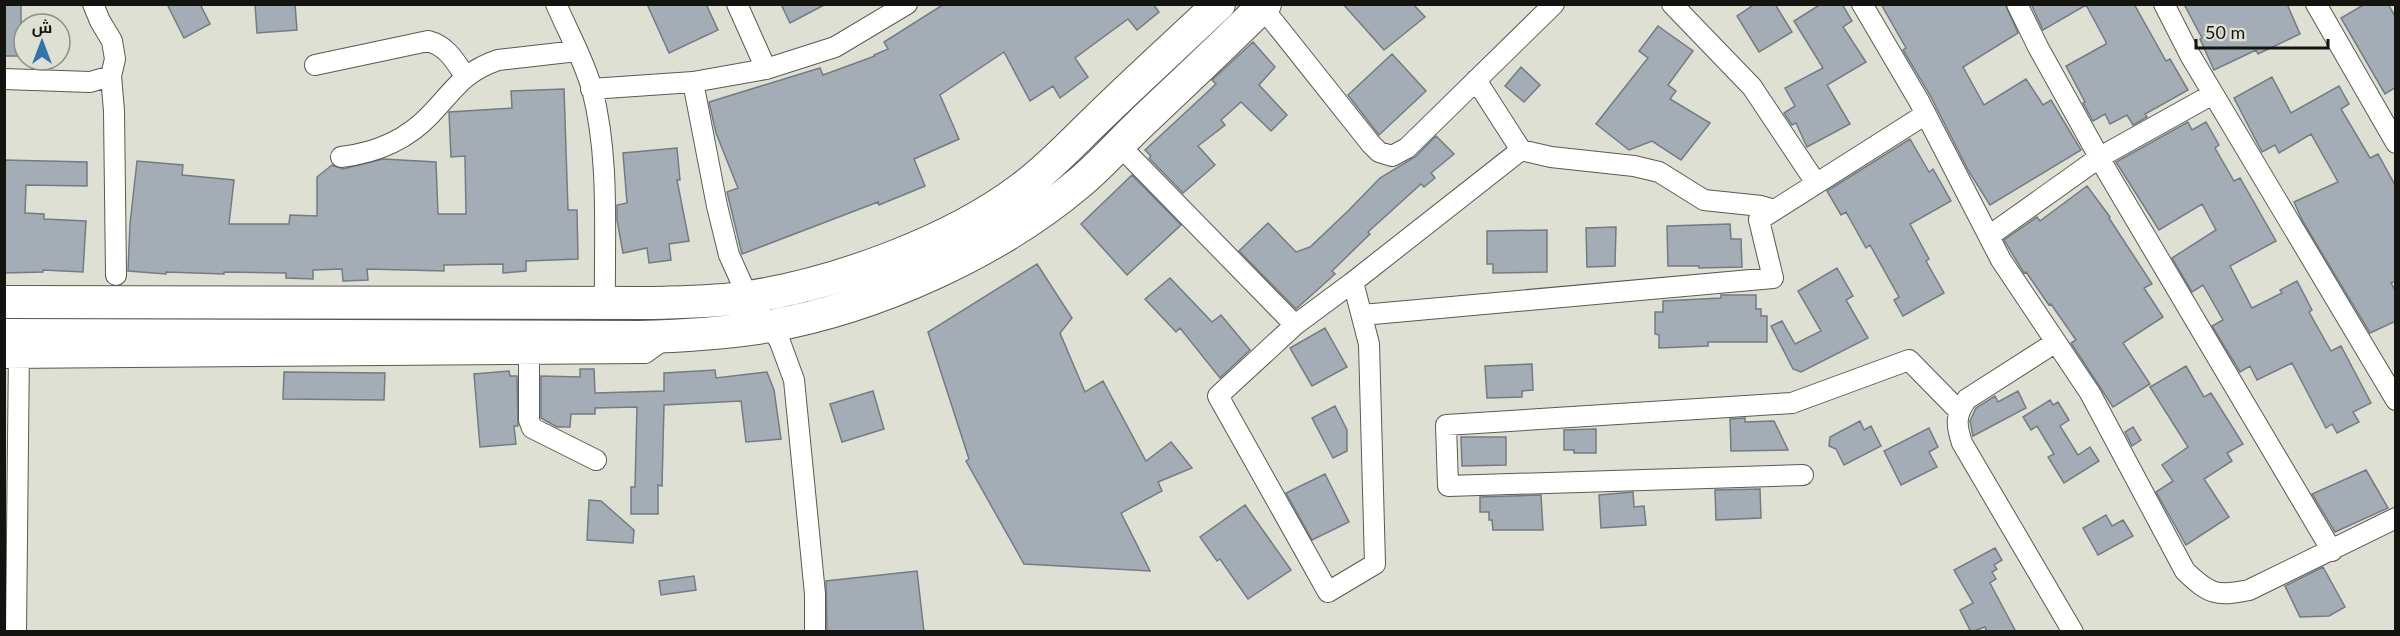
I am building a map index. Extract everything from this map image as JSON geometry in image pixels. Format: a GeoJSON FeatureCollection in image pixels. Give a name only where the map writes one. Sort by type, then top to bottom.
{"type":"FeatureCollection","features":[{"type":"Feature","properties":{"kind":"main road"},"geometry":{"type":"LineString","coordinates":[[4,302],[604,304],[748,297],[796,287],[844,273],[937,237],[980,216],[1022,188],[1059,156],[1219,4]]}},
{"type":"Feature","properties":{"kind":"main road"},"geometry":{"type":"LineString","coordinates":[[12,347],[669,336],[770,326],[826,313],[879,295],[985,248],[1033,218],[1078,184],[1263,6]]}},
{"type":"Feature","properties":{"kind":"street"},"geometry":{"type":"LineString","coordinates":[[93,4],[112,41],[115,59],[111,76],[114,111],[116,275]]}},
{"type":"Feature","properties":{"kind":"street"},"geometry":{"type":"LineString","coordinates":[[556,4],[591,89],[597,116],[603,172],[604,304]]}},
{"type":"Feature","properties":{"kind":"street"},"geometry":{"type":"LineString","coordinates":[[737,4],[766,69]]}},
{"type":"Feature","properties":{"kind":"street"},"geometry":{"type":"LineString","coordinates":[[591,89],[693,82],[766,69],[835,47],[907,4]]}},
{"type":"Feature","properties":{"kind":"street"},"geometry":{"type":"LineString","coordinates":[[1263,6],[1379,152],[1392,156],[1407,148],[1554,4]]}},
{"type":"Feature","properties":{"kind":"street"},"geometry":{"type":"LineString","coordinates":[[1672,4],[1752,87],[1816,183]]}},
{"type":"Feature","properties":{"kind":"street"},"geometry":{"type":"LineString","coordinates":[[1862,4],[1926,114],[2001,260],[2090,393],[2185,571],[2204,589],[2216,594],[2231,594],[2249,590],[2396,518]]}},
{"type":"Feature","properties":{"kind":"street"},"geometry":{"type":"LineString","coordinates":[[2017,4],[2100,158],[2332,550]]}},
{"type":"Feature","properties":{"kind":"street"},"geometry":{"type":"LineString","coordinates":[[2164,4],[2213,94],[2396,400]]}},
{"type":"Feature","properties":{"kind":"street"},"geometry":{"type":"LineString","coordinates":[[2316,4],[2396,143]]}},
{"type":"Feature","properties":{"kind":"street"},"geometry":{"type":"LineString","coordinates":[[315,64],[428,41],[441,45],[465,76]]}},
{"type":"Feature","properties":{"kind":"street"},"geometry":{"type":"LineString","coordinates":[[341,157],[372,151],[400,139],[431,115],[453,87],[475,69],[498,60],[577,51]]}},
{"type":"Feature","properties":{"kind":"street"},"geometry":{"type":"LineString","coordinates":[[4,79],[90,82],[111,76]]}},
{"type":"Feature","properties":{"kind":"street"},"geometry":{"type":"LineString","coordinates":[[1476,80],[1521,150],[1551,157],[1634,166],[1659,172],[1704,200],[1761,206],[1775,210]]}},
{"type":"Feature","properties":{"kind":"street"},"geometry":{"type":"LineString","coordinates":[[693,82],[729,255],[748,297],[770,326],[788,361],[797,400],[815,594],[815,632]]}},
{"type":"Feature","properties":{"kind":"street"},"geometry":{"type":"LineString","coordinates":[[1989,236],[2100,158],[2213,94]]}},
{"type":"Feature","properties":{"kind":"street"},"geometry":{"type":"LineString","coordinates":[[1362,315],[1773,278],[1759,220],[1926,114]]}},
{"type":"Feature","properties":{"kind":"street"},"geometry":{"type":"LineString","coordinates":[[1119,145],[1294,325]]}},
{"type":"Feature","properties":{"kind":"street"},"geometry":{"type":"LineString","coordinates":[[1353,282],[1369,344],[1375,564],[1328,592],[1218,396],[1294,325],[1353,282],[1521,150]]}},
{"type":"Feature","properties":{"kind":"street"},"geometry":{"type":"LineString","coordinates":[[16,632],[12,347],[530,355],[645,353],[669,336]]}},
{"type":"Feature","properties":{"kind":"street"},"geometry":{"type":"LineString","coordinates":[[2056,342],[1967,399],[1958,410],[1956,425],[1962,443],[2073,632]]}},
{"type":"Feature","properties":{"kind":"street"},"geometry":{"type":"LineString","coordinates":[[530,355],[529,420],[532,428],[596,460]]}},
{"type":"Feature","properties":{"kind":"street"},"geometry":{"type":"LineString","coordinates":[[1803,475],[1448,486],[1446,425],[1792,403],[1909,360],[1958,410]]}},
{"type":"Feature","properties":{"kind":"building"},"geometry":{"type":"Polygon","coordinates":[[[4,4],[21,4],[21,12],[12,12],[12,56],[4,56],[4,4]]]}},
{"type":"Feature","properties":{"kind":"building"},"geometry":{"type":"Polygon","coordinates":[[[167,4],[200,4],[210,24],[184,38],[167,4]]]}},
{"type":"Feature","properties":{"kind":"building"},"geometry":{"type":"Polygon","coordinates":[[[255,4],[295,4],[297,30],[257,33],[255,4]]]}},
{"type":"Feature","properties":{"kind":"building"},"geometry":{"type":"Polygon","coordinates":[[[647,4],[706,4],[718,30],[669,53],[647,4]]]}},
{"type":"Feature","properties":{"kind":"building"},"geometry":{"type":"Polygon","coordinates":[[[781,4],[826,4],[790,23],[781,4]]]}},
{"type":"Feature","properties":{"kind":"building"},"geometry":{"type":"Polygon","coordinates":[[[944,4],[1153,4],[1159,12],[1137,30],[1128,19],[1075,58],[1088,77],[1060,98],[1053,86],[1030,101],[1004,52],[940,95],[959,139],[914,159],[925,186],[742,254],[727,192],[738,188],[716,133],[709,102],[820,68],[823,75],[875,56],[888,49],[884,42],[944,4]]]}},
{"type":"Feature","properties":{"kind":"building"},"geometry":{"type":"Polygon","coordinates":[[[1343,4],[1413,4],[1425,17],[1384,50],[1343,4]]]}},
{"type":"Feature","properties":{"kind":"building"},"geometry":{"type":"Polygon","coordinates":[[[1755,4],[1775,4],[1792,32],[1759,52],[1737,16],[1755,4]]]}},
{"type":"Feature","properties":{"kind":"building"},"geometry":{"type":"Polygon","coordinates":[[[1821,4],[1842,4],[1852,21],[1843,27],[1866,62],[1827,85],[1850,124],[1807,147],[1796,123],[1792,125],[1784,113],[1795,106],[1785,88],[1823,68],[1794,21],[1821,4]]]}},
{"type":"Feature","properties":{"kind":"building"},"geometry":{"type":"Polygon","coordinates":[[[1881,4],[2005,4],[2018,33],[1963,67],[1984,105],[2026,79],[2043,105],[2051,100],[2081,150],[1990,205],[1968,170],[1930,95],[1903,50],[1906,48],[1881,4]]]}},
{"type":"Feature","properties":{"kind":"building"},"geometry":{"type":"Polygon","coordinates":[[[2031,4],[2134,4],[2166,61],[2170,59],[2188,90],[2145,114],[2147,117],[2133,125],[2127,115],[2110,124],[2105,114],[2093,121],[2066,66],[2106,42],[2086,5],[2043,30],[2031,4]]]}},
{"type":"Feature","properties":{"kind":"building"},"geometry":{"type":"Polygon","coordinates":[[[2184,4],[2287,4],[2300,34],[2258,54],[2256,50],[2214,70],[2200,39],[2202,38],[2184,4]]]}},
{"type":"Feature","properties":{"kind":"building"},"geometry":{"type":"Polygon","coordinates":[[[2365,4],[2388,4],[2396,18],[2396,87],[2385,94],[2341,18],[2365,4]]]}},
{"type":"Feature","properties":{"kind":"building"},"geometry":{"type":"Polygon","coordinates":[[[1658,26],[1693,51],[1668,85],[1676,91],[1670,99],[1710,123],[1681,160],[1652,141],[1629,150],[1596,124],[1648,58],[1639,51],[1658,26]]]}},
{"type":"Feature","properties":{"kind":"building"},"geometry":{"type":"Polygon","coordinates":[[[1253,42],[1275,67],[1259,85],[1287,115],[1271,131],[1241,102],[1221,120],[1225,125],[1198,146],[1215,165],[1183,193],[1149,158],[1151,156],[1145,150],[1216,84],[1212,80],[1253,42]]]}},
{"type":"Feature","properties":{"kind":"building"},"geometry":{"type":"Polygon","coordinates":[[[1392,54],[1426,91],[1379,135],[1348,95],[1392,54]]]}},
{"type":"Feature","properties":{"kind":"building"},"geometry":{"type":"Polygon","coordinates":[[[1521,67],[1540,85],[1524,102],[1505,86],[1521,67]]]}},
{"type":"Feature","properties":{"kind":"building"},"geometry":{"type":"Polygon","coordinates":[[[2272,77],[2291,113],[2339,86],[2349,104],[2341,109],[2370,158],[2378,154],[2396,187],[2396,281],[2391,283],[2396,292],[2396,321],[2370,333],[2302,220],[2294,202],[2338,182],[2311,134],[2279,153],[2275,145],[2262,152],[2234,98],[2272,77]]]}},
{"type":"Feature","properties":{"kind":"building"},"geometry":{"type":"Polygon","coordinates":[[[564,89],[568,210],[577,210],[578,259],[526,261],[526,271],[503,273],[503,264],[444,265],[444,271],[367,269],[368,280],[343,281],[342,269],[313,270],[313,279],[286,278],[286,273],[166,272],[166,274],[128,271],[130,224],[137,161],[183,165],[182,175],[234,180],[229,224],[289,224],[290,215],[317,216],[317,177],[332,165],[343,169],[383,159],[436,162],[438,214],[466,214],[465,156],[451,157],[449,112],[512,108],[511,91],[564,89]]]}},
{"type":"Feature","properties":{"kind":"building"},"geometry":{"type":"Polygon","coordinates":[[[2188,122],[2192,130],[2206,122],[2219,145],[2215,148],[2234,181],[2240,178],[2276,241],[2230,266],[2252,308],[2282,293],[2280,290],[2297,281],[2312,310],[2309,312],[2331,351],[2341,346],[2371,403],[2353,412],[2359,422],[2337,433],[2332,424],[2326,428],[2292,363],[2257,380],[2250,366],[2240,372],[2212,326],[2223,320],[2203,285],[2192,292],[2172,258],[2216,230],[2202,204],[2159,230],[2116,162],[2188,122]]]}},
{"type":"Feature","properties":{"kind":"building"},"geometry":{"type":"Polygon","coordinates":[[[1436,136],[1454,154],[1431,173],[1435,178],[1424,187],[1421,184],[1368,232],[1370,234],[1332,271],[1335,274],[1296,309],[1239,251],[1268,223],[1296,252],[1310,247],[1380,178],[1415,157],[1436,136]]]}},
{"type":"Feature","properties":{"kind":"building"},"geometry":{"type":"Polygon","coordinates":[[[1910,139],[1929,172],[1933,169],[1951,201],[1910,224],[1929,259],[1926,261],[1944,293],[1903,316],[1894,300],[1899,297],[1870,245],[1866,248],[1846,212],[1841,215],[1827,191],[1910,139]]]}},
{"type":"Feature","properties":{"kind":"building"},"geometry":{"type":"Polygon","coordinates":[[[677,148],[680,180],[677,180],[689,241],[669,244],[671,260],[649,263],[647,248],[623,253],[617,220],[617,205],[627,203],[623,153],[677,148]]]}},
{"type":"Feature","properties":{"kind":"building"},"geometry":{"type":"Polygon","coordinates":[[[4,160],[87,162],[87,186],[26,185],[25,213],[44,214],[44,219],[86,221],[83,272],[43,270],[43,272],[4,273],[4,160]]]}},
{"type":"Feature","properties":{"kind":"building"},"geometry":{"type":"Polygon","coordinates":[[[1132,175],[1181,225],[1127,275],[1081,224],[1132,175]]]}},
{"type":"Feature","properties":{"kind":"building"},"geometry":{"type":"Polygon","coordinates":[[[2087,186],[2110,217],[2152,284],[2144,288],[2163,317],[2123,343],[2150,384],[2113,407],[2071,343],[2076,340],[2051,304],[2049,305],[2026,272],[2024,273],[2004,240],[2037,217],[2040,221],[2087,186]]]}},
{"type":"Feature","properties":{"kind":"building"},"geometry":{"type":"Polygon","coordinates":[[[1730,224],[1731,239],[1741,239],[1742,267],[1668,266],[1667,226],[1730,224]]]}},
{"type":"Feature","properties":{"kind":"building"},"geometry":{"type":"Polygon","coordinates":[[[1616,227],[1615,266],[1587,267],[1586,228],[1616,227]]]}},
{"type":"Feature","properties":{"kind":"building"},"geometry":{"type":"Polygon","coordinates":[[[1547,230],[1547,272],[1493,273],[1493,264],[1487,264],[1487,231],[1547,230]]]}},
{"type":"Feature","properties":{"kind":"building"},"geometry":{"type":"Polygon","coordinates":[[[1037,264],[1072,318],[1060,333],[1085,392],[1103,381],[1146,461],[1171,442],[1192,468],[1158,482],[1162,491],[1121,513],[1150,571],[1024,564],[966,461],[969,459],[928,332],[1037,264]]]}},
{"type":"Feature","properties":{"kind":"building"},"geometry":{"type":"Polygon","coordinates":[[[1837,268],[1853,296],[1846,300],[1868,338],[1801,372],[1793,369],[1771,326],[1782,321],[1795,344],[1821,331],[1798,291],[1837,268]]]}},
{"type":"Feature","properties":{"kind":"building"},"geometry":{"type":"Polygon","coordinates":[[[1170,278],[1212,322],[1221,315],[1250,350],[1220,378],[1180,328],[1176,332],[1145,299],[1170,278]]]}},
{"type":"Feature","properties":{"kind":"building"},"geometry":{"type":"Polygon","coordinates":[[[1721,295],[1756,295],[1756,309],[1761,309],[1761,316],[1767,316],[1767,342],[1708,342],[1708,346],[1659,348],[1659,335],[1655,334],[1655,312],[1663,312],[1663,301],[1721,298],[1721,295]]]}},
{"type":"Feature","properties":{"kind":"building"},"geometry":{"type":"Polygon","coordinates":[[[1325,328],[1347,367],[1312,386],[1290,348],[1325,328]]]}},
{"type":"Feature","properties":{"kind":"building"},"geometry":{"type":"Polygon","coordinates":[[[1532,364],[1533,390],[1522,391],[1522,397],[1487,398],[1485,366],[1532,364]]]}},
{"type":"Feature","properties":{"kind":"building"},"geometry":{"type":"Polygon","coordinates":[[[2186,366],[2204,397],[2211,393],[2243,444],[2227,453],[2232,461],[2204,479],[2229,517],[2186,545],[2156,492],[2173,481],[2162,465],[2188,447],[2150,387],[2186,366]]]}},
{"type":"Feature","properties":{"kind":"building"},"geometry":{"type":"Polygon","coordinates":[[[580,369],[594,369],[595,393],[664,391],[664,373],[715,370],[716,378],[767,372],[774,390],[781,439],[746,442],[741,401],[664,405],[662,486],[658,485],[658,514],[631,514],[631,487],[635,487],[637,407],[595,408],[595,414],[571,414],[570,427],[557,427],[541,418],[541,376],[580,377],[580,369]]]}},
{"type":"Feature","properties":{"kind":"building"},"geometry":{"type":"Polygon","coordinates":[[[509,371],[510,376],[517,376],[518,426],[514,426],[516,444],[480,447],[474,374],[509,371]]]}},
{"type":"Feature","properties":{"kind":"building"},"geometry":{"type":"Polygon","coordinates":[[[284,372],[385,373],[384,400],[283,399],[284,372]]]}},
{"type":"Feature","properties":{"kind":"building"},"geometry":{"type":"Polygon","coordinates":[[[873,391],[884,429],[842,442],[830,404],[873,391]]]}},
{"type":"Feature","properties":{"kind":"building"},"geometry":{"type":"Polygon","coordinates":[[[2018,391],[2026,408],[1973,436],[1970,421],[1976,408],[1995,396],[1998,402],[2018,391]]]}},
{"type":"Feature","properties":{"kind":"building"},"geometry":{"type":"Polygon","coordinates":[[[2050,400],[2053,405],[2058,402],[2069,420],[2060,426],[2078,455],[2090,447],[2099,461],[2064,483],[2048,457],[2054,454],[2037,426],[2031,430],[2023,417],[2050,400]]]}},
{"type":"Feature","properties":{"kind":"building"},"geometry":{"type":"Polygon","coordinates":[[[1335,406],[1347,430],[1347,451],[1333,458],[1312,418],[1335,406]]]}},
{"type":"Feature","properties":{"kind":"building"},"geometry":{"type":"Polygon","coordinates":[[[1745,418],[1745,422],[1774,421],[1788,450],[1731,451],[1730,419],[1745,418]]]}},
{"type":"Feature","properties":{"kind":"building"},"geometry":{"type":"Polygon","coordinates":[[[1860,421],[1864,430],[1871,426],[1881,446],[1844,465],[1836,449],[1829,446],[1830,437],[1860,421]]]}},
{"type":"Feature","properties":{"kind":"building"},"geometry":{"type":"Polygon","coordinates":[[[2133,427],[2141,440],[2132,446],[2125,432],[2133,427]]]}},
{"type":"Feature","properties":{"kind":"building"},"geometry":{"type":"Polygon","coordinates":[[[1929,428],[1938,447],[1929,452],[1937,467],[1901,485],[1884,451],[1929,428]]]}},
{"type":"Feature","properties":{"kind":"building"},"geometry":{"type":"Polygon","coordinates":[[[1596,429],[1596,453],[1574,453],[1574,450],[1564,450],[1564,430],[1596,429]]]}},
{"type":"Feature","properties":{"kind":"building"},"geometry":{"type":"Polygon","coordinates":[[[1461,437],[1506,437],[1506,465],[1462,466],[1461,437]]]}},
{"type":"Feature","properties":{"kind":"building"},"geometry":{"type":"Polygon","coordinates":[[[2366,470],[2388,508],[2335,532],[2312,494],[2366,470]]]}},
{"type":"Feature","properties":{"kind":"building"},"geometry":{"type":"Polygon","coordinates":[[[1325,474],[1349,522],[1312,540],[1286,493],[1325,474]]]}},
{"type":"Feature","properties":{"kind":"building"},"geometry":{"type":"Polygon","coordinates":[[[1760,489],[1761,518],[1716,520],[1715,490],[1760,489]]]}},
{"type":"Feature","properties":{"kind":"building"},"geometry":{"type":"Polygon","coordinates":[[[1633,492],[1634,507],[1644,506],[1646,525],[1601,528],[1599,495],[1633,492]]]}},
{"type":"Feature","properties":{"kind":"building"},"geometry":{"type":"Polygon","coordinates":[[[1541,495],[1543,530],[1493,530],[1489,512],[1480,512],[1480,497],[1541,495]]]}},
{"type":"Feature","properties":{"kind":"building"},"geometry":{"type":"Polygon","coordinates":[[[589,500],[601,501],[634,530],[633,543],[587,540],[589,500]]]}},
{"type":"Feature","properties":{"kind":"building"},"geometry":{"type":"Polygon","coordinates":[[[1245,505],[1291,570],[1248,599],[1220,559],[1217,561],[1200,537],[1245,505]]]}},
{"type":"Feature","properties":{"kind":"building"},"geometry":{"type":"Polygon","coordinates":[[[2106,515],[2112,526],[2123,520],[2133,536],[2098,555],[2083,528],[2106,515]]]}},
{"type":"Feature","properties":{"kind":"building"},"geometry":{"type":"Polygon","coordinates":[[[1995,548],[2002,560],[1994,565],[1997,569],[1992,572],[1996,579],[1990,583],[2016,632],[1987,632],[1985,627],[1971,632],[1960,610],[1973,603],[1954,570],[1995,548]]]}},
{"type":"Feature","properties":{"kind":"building"},"geometry":{"type":"Polygon","coordinates":[[[2323,567],[2345,607],[2329,616],[2300,617],[2285,586],[2323,567]]]}},
{"type":"Feature","properties":{"kind":"building"},"geometry":{"type":"Polygon","coordinates":[[[917,571],[924,632],[827,632],[826,581],[917,571]]]}},
{"type":"Feature","properties":{"kind":"building"},"geometry":{"type":"Polygon","coordinates":[[[694,576],[696,590],[661,595],[659,581],[694,576]]]}}]}
